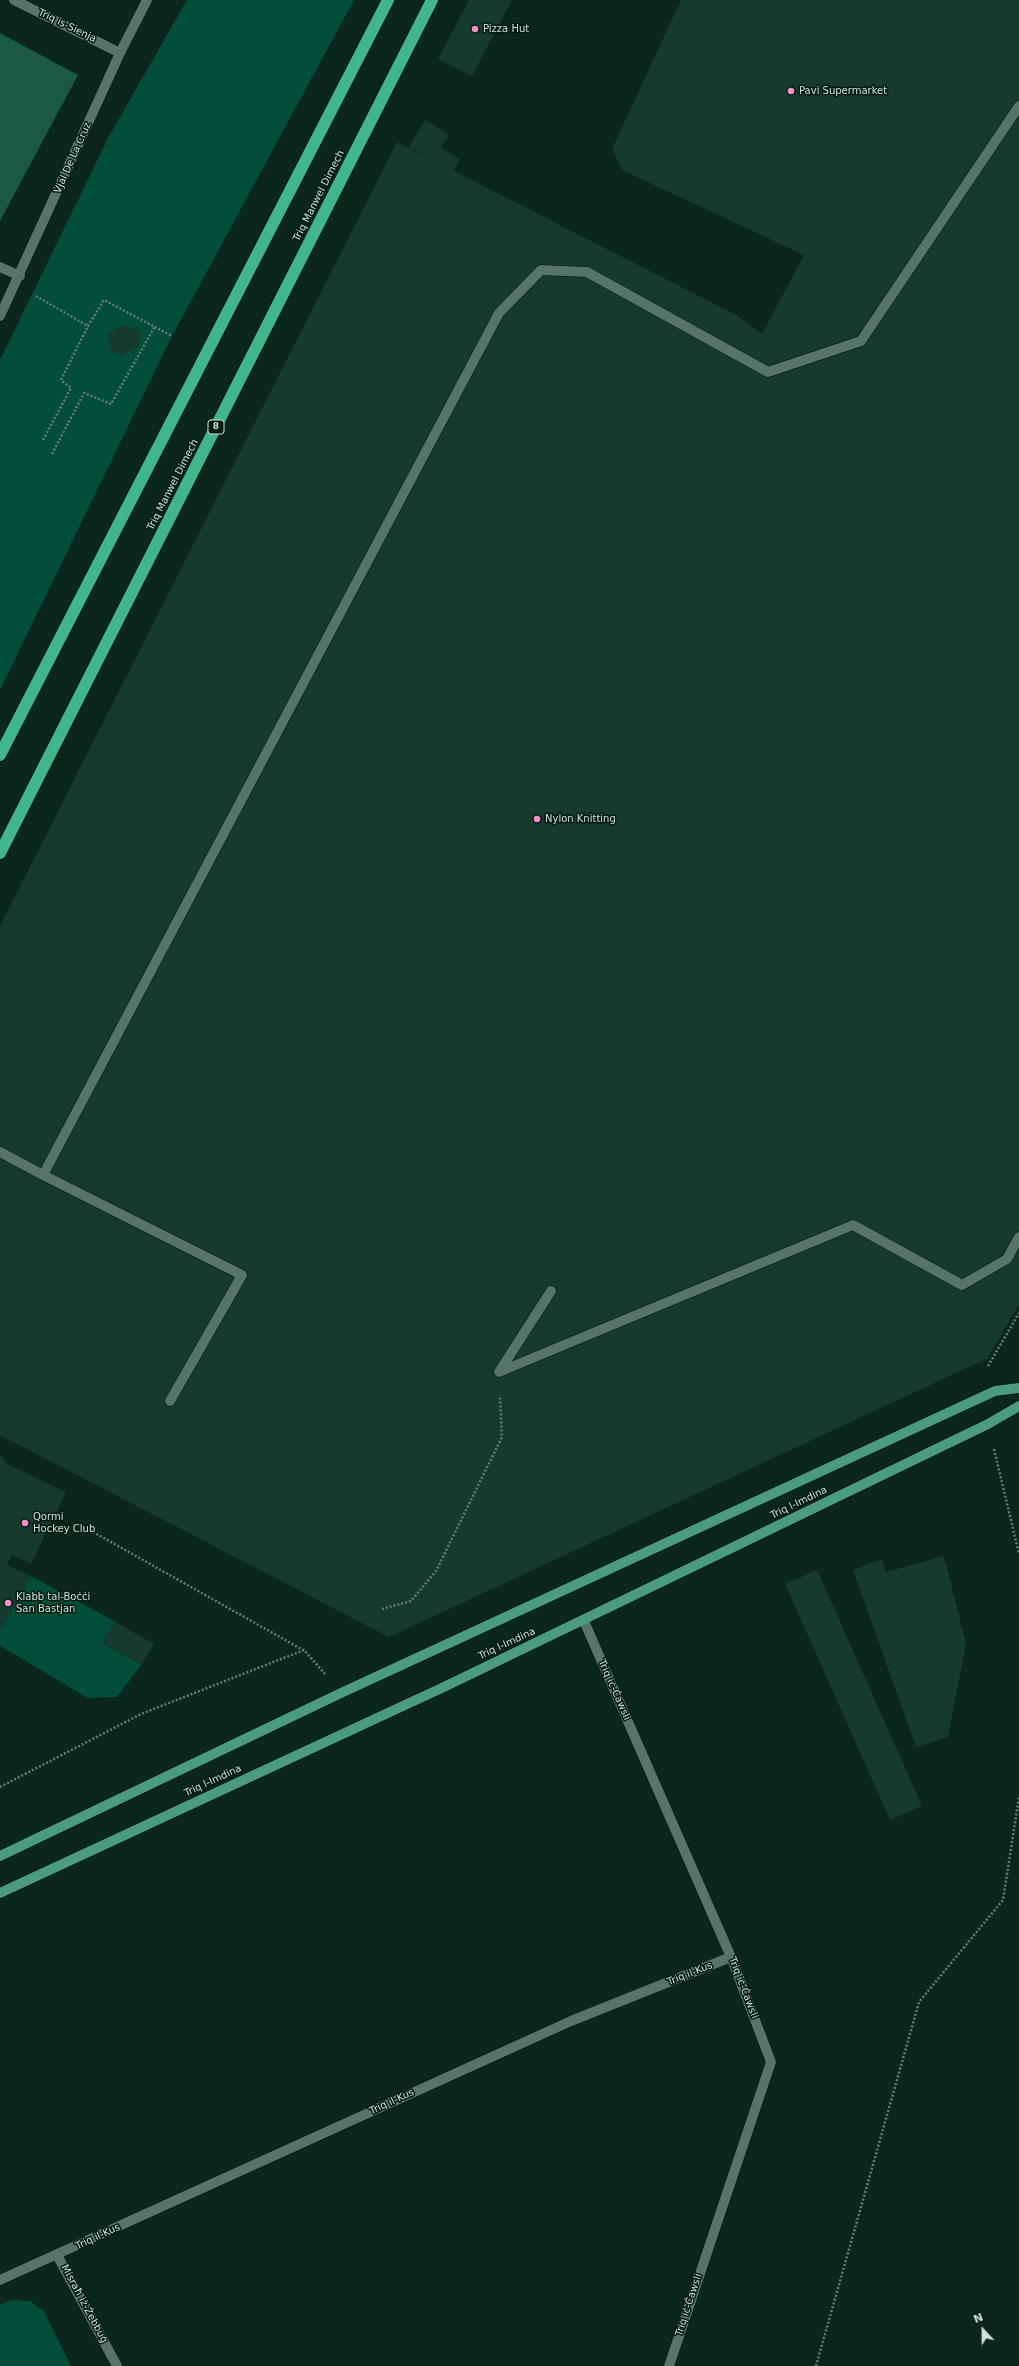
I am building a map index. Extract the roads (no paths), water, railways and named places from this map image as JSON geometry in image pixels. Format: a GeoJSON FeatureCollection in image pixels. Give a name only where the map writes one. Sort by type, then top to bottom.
{"type":"FeatureCollection","features":[{"type":"Feature","properties":{"kind":"highway"},"geometry":{"type":"LineString","coordinates":[[0,755],[388,0]]}},
{"type":"Feature","properties":{"kind":"highway","name":"Triq Manwel Dimech"},"geometry":{"type":"LineString","coordinates":[[0,853],[432,0]]}},
{"type":"Feature","properties":{"kind":"main road","name":"Triq l-Imdina"},"geometry":{"type":"LineString","coordinates":[[0,1856],[342,1693],[995,1391],[1019,1388]]}},
{"type":"Feature","properties":{"kind":"main road","name":"Triq l-Imdina"},"geometry":{"type":"LineString","coordinates":[[0,1893],[584,1621],[988,1424],[1019,1406]]}},
{"type":"Feature","properties":{"kind":"street","name":"Triq is-Sienja"},"geometry":{"type":"LineString","coordinates":[[14,0],[120,53]]}},
{"type":"Feature","properties":{"kind":"street","name":"Vjal De La Cruz"},"geometry":{"type":"LineString","coordinates":[[0,316],[20,276],[120,53],[146,0]]}},
{"type":"Feature","properties":{"kind":"street"},"geometry":{"type":"LineString","coordinates":[[43,1175],[499,313],[541,270],[587,272],[768,372],[861,341],[1019,106]]}},
{"type":"Feature","properties":{"kind":"street"},"geometry":{"type":"LineString","coordinates":[[0,266],[20,276]]}},
{"type":"Feature","properties":{"kind":"street"},"geometry":{"type":"LineString","coordinates":[[0,1152],[242,1275],[170,1401]]}},
{"type":"Feature","properties":{"kind":"street"},"geometry":{"type":"LineString","coordinates":[[551,1291],[499,1372],[853,1225],[962,1285],[1007,1259],[1019,1237]]}},
{"type":"Feature","properties":{"kind":"street","name":"Triq iċ-Ċawsli"},"geometry":{"type":"LineString","coordinates":[[584,1621],[731,1957],[771,2062],[669,2366]]}},
{"type":"Feature","properties":{"kind":"street","name":"Triq il-Kus"},"geometry":{"type":"LineString","coordinates":[[57,2255],[571,2021],[731,1957]]}},
{"type":"Feature","properties":{"kind":"street","name":"Misraħ iż-Żebbuġ"},"geometry":{"type":"LineString","coordinates":[[0,2280],[57,2255],[117,2366]]}},
{"type":"Feature","properties":{"kind":"place","name":"Pizza Hut"},"geometry":{"type":"Point","coordinates":[475,29]}},
{"type":"Feature","properties":{"kind":"place","name":"Pavi Supermarket"},"geometry":{"type":"Point","coordinates":[791,91]}},
{"type":"Feature","properties":{"kind":"place","name":"Nylon Knitting"},"geometry":{"type":"Point","coordinates":[537,819]}},
{"type":"Feature","properties":{"kind":"place","name":"Qormi Hockey Club"},"geometry":{"type":"Point","coordinates":[25,1523]}},
{"type":"Feature","properties":{"kind":"place","name":"Klabb tal-Boċċi San Bastjan"},"geometry":{"type":"Point","coordinates":[8,1603]}}]}
